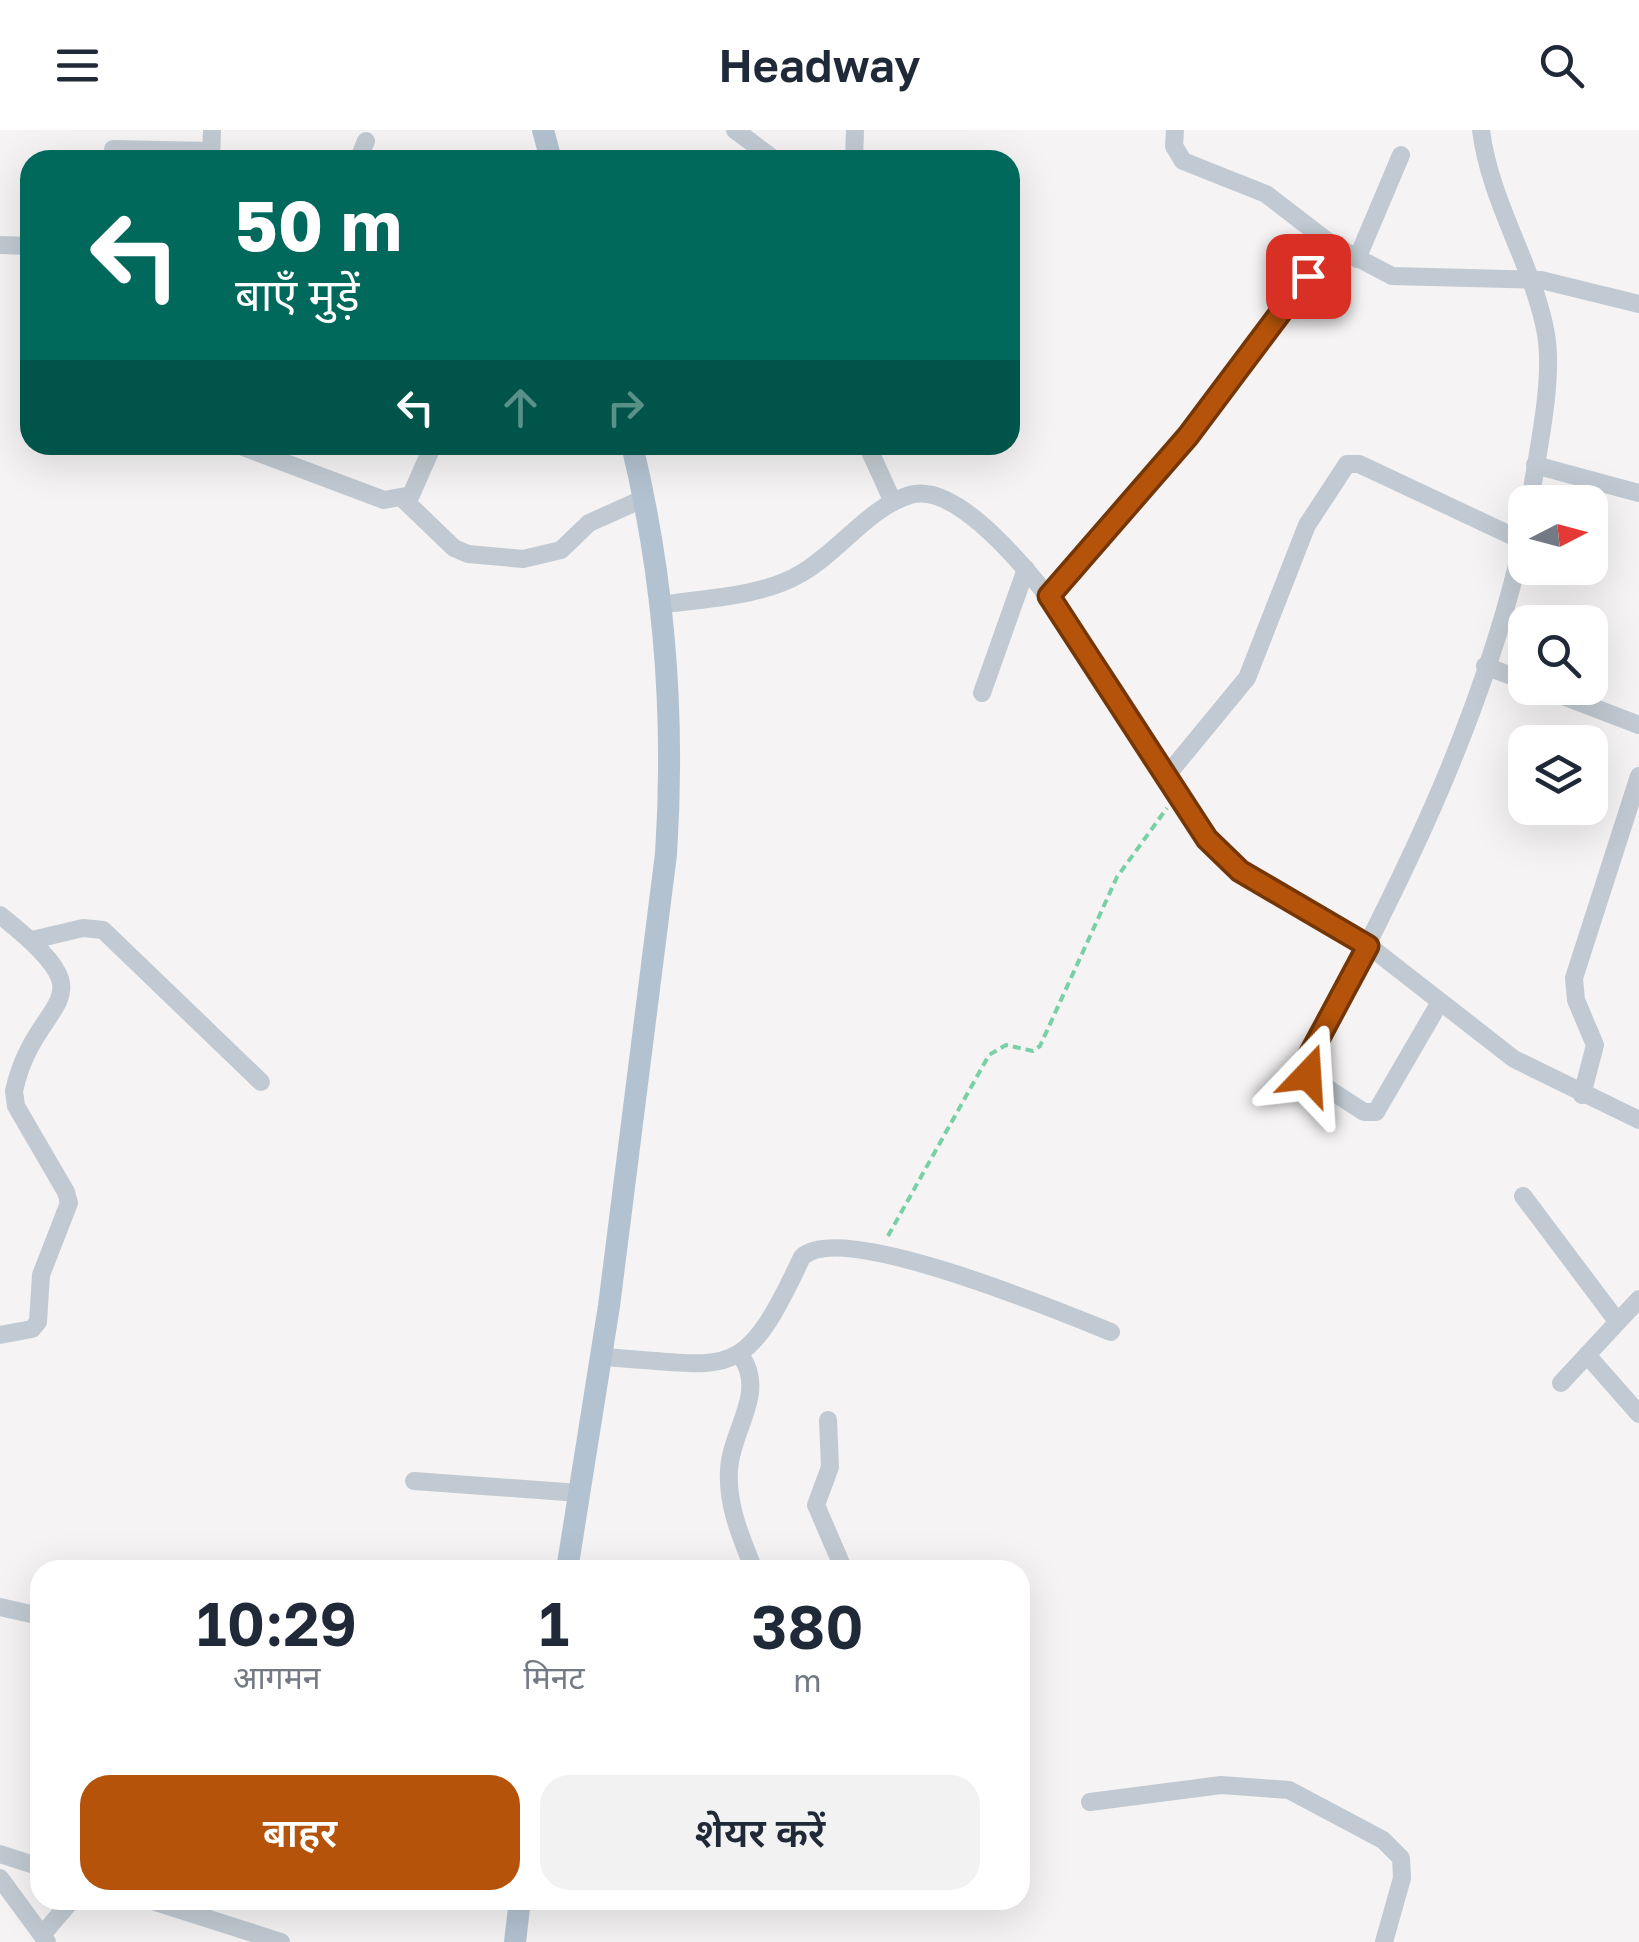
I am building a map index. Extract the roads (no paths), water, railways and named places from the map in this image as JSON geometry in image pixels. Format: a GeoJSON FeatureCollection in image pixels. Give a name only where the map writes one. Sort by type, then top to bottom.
{"type":"FeatureCollection","features":[{"type":"Feature","properties":{"kind":"main road"},"geometry":{"type":"LineString","coordinates":[[569,1560],[609,1306],[666,854],[671,782],[660,605],[645,498],[634,455]]}},
{"type":"Feature","properties":{"kind":"main road"},"geometry":{"type":"LineString","coordinates":[[515,1942],[519,1910]]}},
{"type":"Feature","properties":{"kind":"street"},"geometry":{"type":"LineString","coordinates":[[735,130],[762,150]]}},
{"type":"Feature","properties":{"kind":"street"},"geometry":{"type":"LineString","coordinates":[[1175,130],[1174,146],[1183,161],[1266,194],[1332,244],[1392,276],[1527,280],[1639,304]]}},
{"type":"Feature","properties":{"kind":"street"},"geometry":{"type":"LineString","coordinates":[[1480,130],[1491,179],[1548,347],[1532,485]]}},
{"type":"Feature","properties":{"kind":"street"},"geometry":{"type":"LineString","coordinates":[[113,149],[156,140],[190,150]]}},
{"type":"Feature","properties":{"kind":"street"},"geometry":{"type":"LineString","coordinates":[[362,150],[366,141]]}},
{"type":"Feature","properties":{"kind":"street"},"geometry":{"type":"LineString","coordinates":[[1357,259],[1401,155]]}},
{"type":"Feature","properties":{"kind":"street"},"geometry":{"type":"LineString","coordinates":[[1049,596],[1188,436],[1332,244]]}},
{"type":"Feature","properties":{"kind":"street"},"geometry":{"type":"LineString","coordinates":[[265,455],[384,500],[404,499],[419,485],[430,455]]}},
{"type":"Feature","properties":{"kind":"street"},"geometry":{"type":"LineString","coordinates":[[872,455],[893,502]]}},
{"type":"Feature","properties":{"kind":"street"},"geometry":{"type":"LineString","coordinates":[[1168,774],[1247,678],[1307,526],[1347,464],[1359,464],[1508,529]]}},
{"type":"Feature","properties":{"kind":"street"},"geometry":{"type":"LineString","coordinates":[[1535,465],[1639,493]]}},
{"type":"Feature","properties":{"kind":"street"},"geometry":{"type":"LineString","coordinates":[[660,605],[742,592],[798,576],[893,502],[925,493],[959,504],[978,517],[1049,596],[1207,839],[1240,871],[1368,946],[1514,1058],[1639,1120]]}},
{"type":"Feature","properties":{"kind":"street"},"geometry":{"type":"LineString","coordinates":[[404,499],[454,548],[468,554],[523,559],[561,550],[589,523],[645,498]]}},
{"type":"Feature","properties":{"kind":"street"},"geometry":{"type":"LineString","coordinates":[[982,693],[1026,569]]}},
{"type":"Feature","properties":{"kind":"street"},"geometry":{"type":"LineString","coordinates":[[1440,1002],[1376,1112],[1364,1112],[1311,1078],[1306,1062],[1368,946],[1423,830],[1485,666],[1509,585]]}},
{"type":"Feature","properties":{"kind":"street"},"geometry":{"type":"LineString","coordinates":[[1485,666],[1508,675]]}},
{"type":"Feature","properties":{"kind":"street"},"geometry":{"type":"LineString","coordinates":[[1588,705],[1639,724]]}},
{"type":"Feature","properties":{"kind":"street"},"geometry":{"type":"LineString","coordinates":[[1582,1094],[1594,1045],[1576,1000],[1574,978],[1639,776]]}},
{"type":"Feature","properties":{"kind":"street"},"geometry":{"type":"LineString","coordinates":[[0,915],[55,963],[62,984],[56,1006],[8,1102],[66,1192],[68,1204],[41,1275],[38,1322],[32,1329],[0,1334]]}},
{"type":"Feature","properties":{"kind":"street"},"geometry":{"type":"LineString","coordinates":[[32,940],[82,928],[102,930],[261,1082]]}},
{"type":"Feature","properties":{"kind":"street"},"geometry":{"type":"LineString","coordinates":[[1523,1196],[1617,1321]]}},
{"type":"Feature","properties":{"kind":"street"},"geometry":{"type":"LineString","coordinates":[[602,1350],[702,1364],[741,1356],[776,1312],[808,1251],[824,1248],[964,1275],[1110,1332]]}},
{"type":"Feature","properties":{"kind":"street"},"geometry":{"type":"LineString","coordinates":[[1562,1384],[1639,1299]]}},
{"type":"Feature","properties":{"kind":"street"},"geometry":{"type":"LineString","coordinates":[[1587,1355],[1639,1414]]}},
{"type":"Feature","properties":{"kind":"street"},"geometry":{"type":"LineString","coordinates":[[741,1356],[752,1384],[731,1456],[730,1491],[751,1560]]}},
{"type":"Feature","properties":{"kind":"street"},"geometry":{"type":"LineString","coordinates":[[828,1420],[829,1472],[816,1505],[840,1560]]}},
{"type":"Feature","properties":{"kind":"street"},"geometry":{"type":"LineString","coordinates":[[414,1482],[579,1493]]}},
{"type":"Feature","properties":{"kind":"street"},"geometry":{"type":"LineString","coordinates":[[0,1608],[30,1614]]}},
{"type":"Feature","properties":{"kind":"street"},"geometry":{"type":"LineString","coordinates":[[1090,1802],[1221,1785],[1268,1787],[1304,1796],[1383,1840],[1401,1858],[1402,1878],[1384,1942]]}},
{"type":"Feature","properties":{"kind":"street"},"geometry":{"type":"LineString","coordinates":[[0,1854],[30,1864]]}},
{"type":"Feature","properties":{"kind":"street"},"geometry":{"type":"LineString","coordinates":[[0,1878],[45,1938],[65,1910]]}},
{"type":"Feature","properties":{"kind":"street"},"geometry":{"type":"LineString","coordinates":[[181,1910],[281,1942]]}}]}
